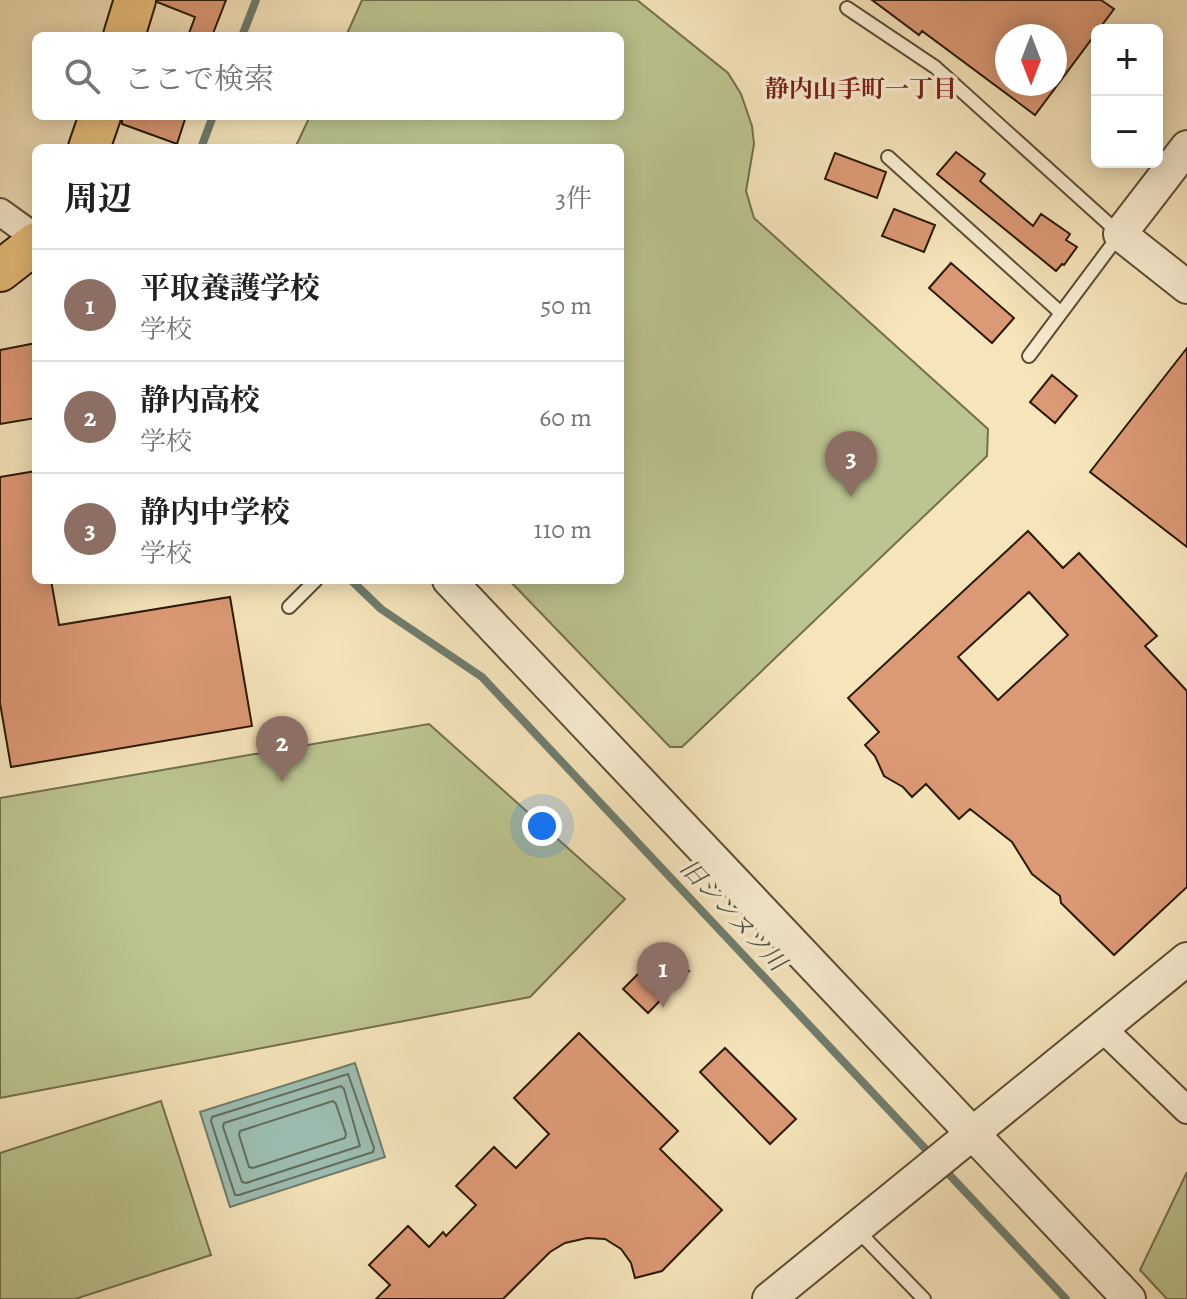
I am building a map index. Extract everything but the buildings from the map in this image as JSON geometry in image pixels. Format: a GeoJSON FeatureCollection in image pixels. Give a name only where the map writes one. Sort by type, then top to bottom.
{"type":"FeatureCollection","features":[{"type":"Feature","properties":{"kind":"main road"},"geometry":{"type":"LineString","coordinates":[[125,32],[135,0]]}},
{"type":"Feature","properties":{"kind":"main road"},"geometry":{"type":"LineString","coordinates":[[90,144],[99,120]]}},
{"type":"Feature","properties":{"kind":"main road"},"geometry":{"type":"LineString","coordinates":[[0,271],[32,243]]}},
{"type":"Feature","properties":{"kind":"street"},"geometry":{"type":"LineString","coordinates":[[1187,147],[1120,234],[1187,287]]}},
{"type":"Feature","properties":{"kind":"street"},"geometry":{"type":"LineString","coordinates":[[0,212],[32,237]]}},
{"type":"Feature","properties":{"kind":"street"},"geometry":{"type":"LineString","coordinates":[[453,584],[1129,1299]]}},
{"type":"Feature","properties":{"kind":"street"},"geometry":{"type":"LineString","coordinates":[[769,1299],[1187,959]]}},
{"type":"Feature","properties":{"kind":"street"},"geometry":{"type":"LineString","coordinates":[[1102,1028],[1187,1110]]}},
{"type":"Feature","properties":{"kind":"lane"},"geometry":{"type":"LineString","coordinates":[[847,8],[935,67],[1120,234],[1029,356]]}},
{"type":"Feature","properties":{"kind":"lane"},"geometry":{"type":"LineString","coordinates":[[888,157],[1061,313]]}},
{"type":"Feature","properties":{"kind":"lane"},"geometry":{"type":"LineString","coordinates":[[289,607],[312,584]]}},
{"type":"Feature","properties":{"kind":"lane"},"geometry":{"type":"LineString","coordinates":[[856,1229],[924,1299]]}},
{"type":"Feature","properties":{"kind":"green space"},"geometry":{"type":"Polygon","coordinates":[[[362,0],[637,0],[728,73],[741,94],[752,126],[754,144],[746,191],[754,218],[988,429],[987,456],[682,747],[670,747],[513,584],[624,584],[624,144],[297,144],[308,120],[624,120],[624,32],[348,32],[362,0]]]}},
{"type":"Feature","properties":{"kind":"green space"},"geometry":{"type":"Polygon","coordinates":[[[429,724],[625,899],[530,997],[0,1098],[0,798],[429,724]]]}},
{"type":"Feature","properties":{"kind":"green space"},"geometry":{"type":"Polygon","coordinates":[[[161,1101],[211,1255],[75,1299],[0,1299],[0,1153],[161,1101]]]}},
{"type":"Feature","properties":{"kind":"green space"},"geometry":{"type":"Polygon","coordinates":[[[1187,1172],[1187,1299],[1167,1299],[1140,1270],[1187,1172]]]}},
{"type":"Feature","properties":{"kind":"water"},"geometry":{"type":"Polygon","coordinates":[[[355,1063],[385,1157],[230,1207],[200,1112],[355,1063]]]}},
{"type":"Feature","properties":{"kind":"waterway","name":"旧シンヌツ川"},"geometry":{"type":"LineString","coordinates":[[244,32],[256,0]]}},
{"type":"Feature","properties":{"kind":"waterway","name":"旧シンヌツ川"},"geometry":{"type":"LineString","coordinates":[[202,144],[212,120]]}},
{"type":"Feature","properties":{"kind":"waterway","name":"旧シンヌツ川"},"geometry":{"type":"LineString","coordinates":[[355,584],[381,609],[482,677],[934,1158]]}},
{"type":"Feature","properties":{"kind":"waterway","name":"旧シンヌツ川"},"geometry":{"type":"LineString","coordinates":[[943,1168],[1066,1299]]}},
{"type":"Feature","properties":{"kind":"place","name":"静内中学校"},"geometry":{"type":"Point","coordinates":[851,497]}},
{"type":"Feature","properties":{"kind":"place","name":"静内高校"},"geometry":{"type":"Point","coordinates":[282,782]}},
{"type":"Feature","properties":{"kind":"place","name":"平取養護学校"},"geometry":{"type":"Point","coordinates":[663,1008]}},
{"type":"Feature","properties":{"kind":"district","name":"静内山手町一丁目"},"geometry":{"type":"Point","coordinates":[861,89]}}]}
